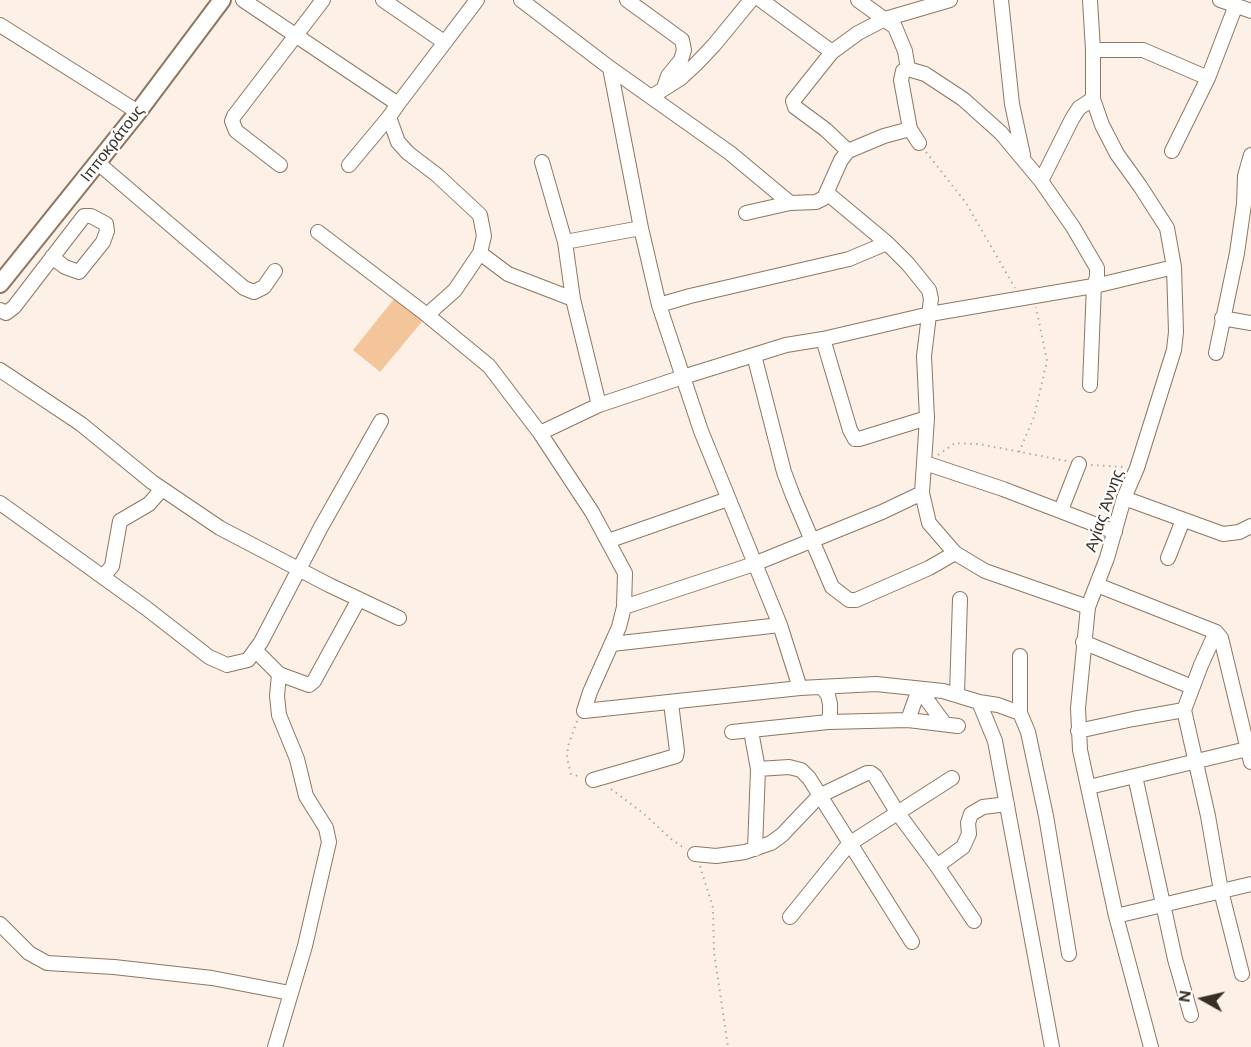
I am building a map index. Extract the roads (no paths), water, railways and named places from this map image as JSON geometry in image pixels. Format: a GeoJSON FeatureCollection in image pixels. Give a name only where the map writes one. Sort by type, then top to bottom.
{"type":"FeatureCollection","features":[{"type":"Feature","properties":{"kind":"main road","name":"Ιπποκράτους"},"geometry":{"type":"LineString","coordinates":[[0,284],[138,112],[222,0]]}},
{"type":"Feature","properties":{"kind":"street"},"geometry":{"type":"LineString","coordinates":[[243,0],[297,34],[398,104]]}},
{"type":"Feature","properties":{"kind":"street"},"geometry":{"type":"LineString","coordinates":[[280,165],[236,131],[232,121],[322,0]]}},
{"type":"Feature","properties":{"kind":"street"},"geometry":{"type":"LineString","coordinates":[[382,0],[444,42]]}},
{"type":"Feature","properties":{"kind":"street"},"geometry":{"type":"LineString","coordinates":[[350,165],[477,0]]}},
{"type":"Feature","properties":{"kind":"street"},"geometry":{"type":"LineString","coordinates":[[521,0],[610,68],[729,153],[790,203]]}},
{"type":"Feature","properties":{"kind":"street"},"geometry":{"type":"LineString","coordinates":[[627,0],[682,40],[684,51],[681,60],[668,76],[664,88]]}},
{"type":"Feature","properties":{"kind":"street"},"geometry":{"type":"LineString","coordinates":[[651,97],[681,78],[714,45],[751,0]]}},
{"type":"Feature","properties":{"kind":"street"},"geometry":{"type":"LineString","coordinates":[[761,0],[832,52]]}},
{"type":"Feature","properties":{"kind":"street"},"geometry":{"type":"LineString","coordinates":[[858,0],[896,27],[908,69]]}},
{"type":"Feature","properties":{"kind":"street"},"geometry":{"type":"LineString","coordinates":[[848,151],[793,105],[793,101],[832,52],[858,33],[885,20],[950,0]]}},
{"type":"Feature","properties":{"kind":"street"},"geometry":{"type":"LineString","coordinates":[[1001,0],[1012,104],[1025,160]]}},
{"type":"Feature","properties":{"kind":"street","name":"Αγίας Άννης"},"geometry":{"type":"LineString","coordinates":[[1090,0],[1093,99],[1102,125],[1117,154],[1167,228],[1174,267],[1176,332],[1174,350],[1137,468],[1124,498],[1115,532],[1088,607],[1083,642],[1078,731],[1116,916],[1151,1047]]}},
{"type":"Feature","properties":{"kind":"street"},"geometry":{"type":"LineString","coordinates":[[1220,0],[1251,11]]}},
{"type":"Feature","properties":{"kind":"street"},"geometry":{"type":"LineString","coordinates":[[1172,151],[1208,78],[1236,5]]}},
{"type":"Feature","properties":{"kind":"street"},"geometry":{"type":"LineString","coordinates":[[0,25],[138,112]]}},
{"type":"Feature","properties":{"kind":"street"},"geometry":{"type":"LineString","coordinates":[[1093,50],[1143,50],[1208,78]]}},
{"type":"Feature","properties":{"kind":"street"},"geometry":{"type":"LineString","coordinates":[[610,68],[640,228],[659,305],[700,431],[780,625],[800,688]]}},
{"type":"Feature","properties":{"kind":"street"},"geometry":{"type":"LineString","coordinates":[[919,143],[910,129],[901,80],[903,71],[908,69],[926,74],[963,99],[1001,133],[1041,181],[1073,227],[1097,268],[1094,285],[1090,385]]}},
{"type":"Feature","properties":{"kind":"street"},"geometry":{"type":"LineString","coordinates":[[1041,181],[1072,119],[1079,108],[1093,99]]}},
{"type":"Feature","properties":{"kind":"street"},"geometry":{"type":"LineString","coordinates":[[389,117],[398,142],[408,153],[480,215],[484,236],[480,253],[455,290],[428,315]]}},
{"type":"Feature","properties":{"kind":"street"},"geometry":{"type":"LineString","coordinates":[[746,213],[790,203],[816,202],[824,198],[841,160],[848,151],[884,136],[910,129]]}},
{"type":"Feature","properties":{"kind":"street"},"geometry":{"type":"LineString","coordinates":[[1216,353],[1222,318],[1244,253],[1245,176],[1251,155]]}},
{"type":"Feature","properties":{"kind":"street"},"geometry":{"type":"LineString","coordinates":[[542,162],[565,242],[573,299],[599,405]]}},
{"type":"Feature","properties":{"kind":"street"},"geometry":{"type":"LineString","coordinates":[[98,163],[244,288],[254,292],[264,287],[275,271]]}},
{"type":"Feature","properties":{"kind":"street"},"geometry":{"type":"LineString","coordinates":[[827,193],[909,264],[929,290],[930,314],[924,356],[929,464],[922,493],[929,523],[955,553],[985,571],[1088,607]]}},
{"type":"Feature","properties":{"kind":"street"},"geometry":{"type":"LineString","coordinates":[[565,242],[640,228]]}},
{"type":"Feature","properties":{"kind":"street"},"geometry":{"type":"LineString","coordinates":[[318,232],[428,315],[489,366],[540,434],[592,512],[625,573],[624,607],[612,644],[584,711],[800,688],[876,684],[957,694],[1020,713]]}},
{"type":"Feature","properties":{"kind":"street"},"geometry":{"type":"LineString","coordinates":[[659,305],[849,259],[880,248],[886,243]]}},
{"type":"Feature","properties":{"kind":"street"},"geometry":{"type":"LineString","coordinates":[[480,253],[508,274],[573,299]]}},
{"type":"Feature","properties":{"kind":"street"},"geometry":{"type":"LineString","coordinates":[[0,310],[6,313],[14,307],[52,257]]}},
{"type":"Feature","properties":{"kind":"street"},"geometry":{"type":"LineString","coordinates":[[540,434],[599,405],[786,345],[824,339],[930,314],[1094,285],[1174,267]]}},
{"type":"Feature","properties":{"kind":"street"},"geometry":{"type":"LineString","coordinates":[[1222,318],[1251,323]]}},
{"type":"Feature","properties":{"kind":"street"},"geometry":{"type":"LineString","coordinates":[[824,339],[850,430],[855,439],[927,418]]}},
{"type":"Feature","properties":{"kind":"street"},"geometry":{"type":"LineString","coordinates":[[754,355],[784,471],[832,587],[849,600],[856,600],[911,577],[955,553]]}},
{"type":"Feature","properties":{"kind":"street"},"geometry":{"type":"LineString","coordinates":[[0,370],[81,424],[162,489],[220,528],[399,618]]}},
{"type":"Feature","properties":{"kind":"street"},"geometry":{"type":"LineString","coordinates":[[0,503],[146,608],[209,657],[227,665],[248,660],[255,650],[381,421]]}},
{"type":"Feature","properties":{"kind":"street"},"geometry":{"type":"LineString","coordinates":[[929,464],[1061,510],[1115,532]]}},
{"type":"Feature","properties":{"kind":"street"},"geometry":{"type":"LineString","coordinates":[[1061,510],[1079,464]]}},
{"type":"Feature","properties":{"kind":"street"},"geometry":{"type":"LineString","coordinates":[[103,577],[112,566],[120,521],[149,504],[162,489]]}},
{"type":"Feature","properties":{"kind":"street"},"geometry":{"type":"LineString","coordinates":[[624,607],[754,564],[882,512],[922,493]]}},
{"type":"Feature","properties":{"kind":"street"},"geometry":{"type":"LineString","coordinates":[[1124,498],[1224,534],[1239,532],[1251,526]]}},
{"type":"Feature","properties":{"kind":"street"},"geometry":{"type":"LineString","coordinates":[[608,541],[728,499]]}},
{"type":"Feature","properties":{"kind":"street"},"geometry":{"type":"LineString","coordinates":[[1168,558],[1183,520]]}},
{"type":"Feature","properties":{"kind":"street"},"geometry":{"type":"LineString","coordinates":[[1089,787],[1195,760],[1250,753],[1224,643],[1216,632],[1097,585]]}},
{"type":"Feature","properties":{"kind":"street"},"geometry":{"type":"LineString","coordinates":[[255,650],[279,674],[309,685],[314,681],[359,599]]}},
{"type":"Feature","properties":{"kind":"street"},"geometry":{"type":"LineString","coordinates":[[957,694],[960,599]]}},
{"type":"Feature","properties":{"kind":"street"},"geometry":{"type":"LineString","coordinates":[[612,644],[780,625]]}},
{"type":"Feature","properties":{"kind":"street"},"geometry":{"type":"LineString","coordinates":[[1216,632],[1184,710],[1221,891],[1242,974]]}},
{"type":"Feature","properties":{"kind":"street"},"geometry":{"type":"LineString","coordinates":[[1083,642],[1192,687]]}},
{"type":"Feature","properties":{"kind":"street"},"geometry":{"type":"LineString","coordinates":[[1020,656],[1020,713],[1030,742],[1046,816],[1069,954]]}},
{"type":"Feature","properties":{"kind":"street"},"geometry":{"type":"LineString","coordinates":[[275,1047],[305,946],[329,842],[326,828],[306,796],[297,759],[279,715],[277,696],[279,674]]}},
{"type":"Feature","properties":{"kind":"street"},"geometry":{"type":"LineString","coordinates":[[822,687],[828,695],[830,704],[828,722]]}},
{"type":"Feature","properties":{"kind":"street"},"geometry":{"type":"LineString","coordinates":[[908,720],[919,689]]}},
{"type":"Feature","properties":{"kind":"street"},"geometry":{"type":"LineString","coordinates":[[919,689],[944,723]]}},
{"type":"Feature","properties":{"kind":"street"},"geometry":{"type":"LineString","coordinates":[[979,702],[995,741],[1052,1047]]}},
{"type":"Feature","properties":{"kind":"street"},"geometry":{"type":"LineString","coordinates":[[593,780],[676,756],[671,703]]}},
{"type":"Feature","properties":{"kind":"street"},"geometry":{"type":"LineString","coordinates":[[1078,731],[1184,710]]}},
{"type":"Feature","properties":{"kind":"street"},"geometry":{"type":"LineString","coordinates":[[732,732],[828,722],[908,720],[958,726]]}},
{"type":"Feature","properties":{"kind":"street"},"geometry":{"type":"LineString","coordinates":[[751,731],[758,769],[755,849]]}},
{"type":"Feature","properties":{"kind":"street"},"geometry":{"type":"LineString","coordinates":[[758,769],[789,766],[801,770],[809,778],[912,942]]}},
{"type":"Feature","properties":{"kind":"street"},"geometry":{"type":"LineString","coordinates":[[694,854],[716,856],[755,849],[771,843],[782,836],[819,796],[871,773],[974,921]]}},
{"type":"Feature","properties":{"kind":"street"},"geometry":{"type":"LineString","coordinates":[[1135,776],[1191,1015]]}},
{"type":"Feature","properties":{"kind":"street"},"geometry":{"type":"LineString","coordinates":[[790,917],[849,844],[952,778]]}},
{"type":"Feature","properties":{"kind":"street"},"geometry":{"type":"LineString","coordinates":[[937,866],[963,847],[969,834],[968,823],[971,814],[983,807],[1008,804]]}},
{"type":"Feature","properties":{"kind":"street"},"geometry":{"type":"LineString","coordinates":[[1116,916],[1251,884]]}},
{"type":"Feature","properties":{"kind":"street"},"geometry":{"type":"LineString","coordinates":[[0,924],[29,953],[47,963],[114,967],[212,978],[290,993]]}}]}
